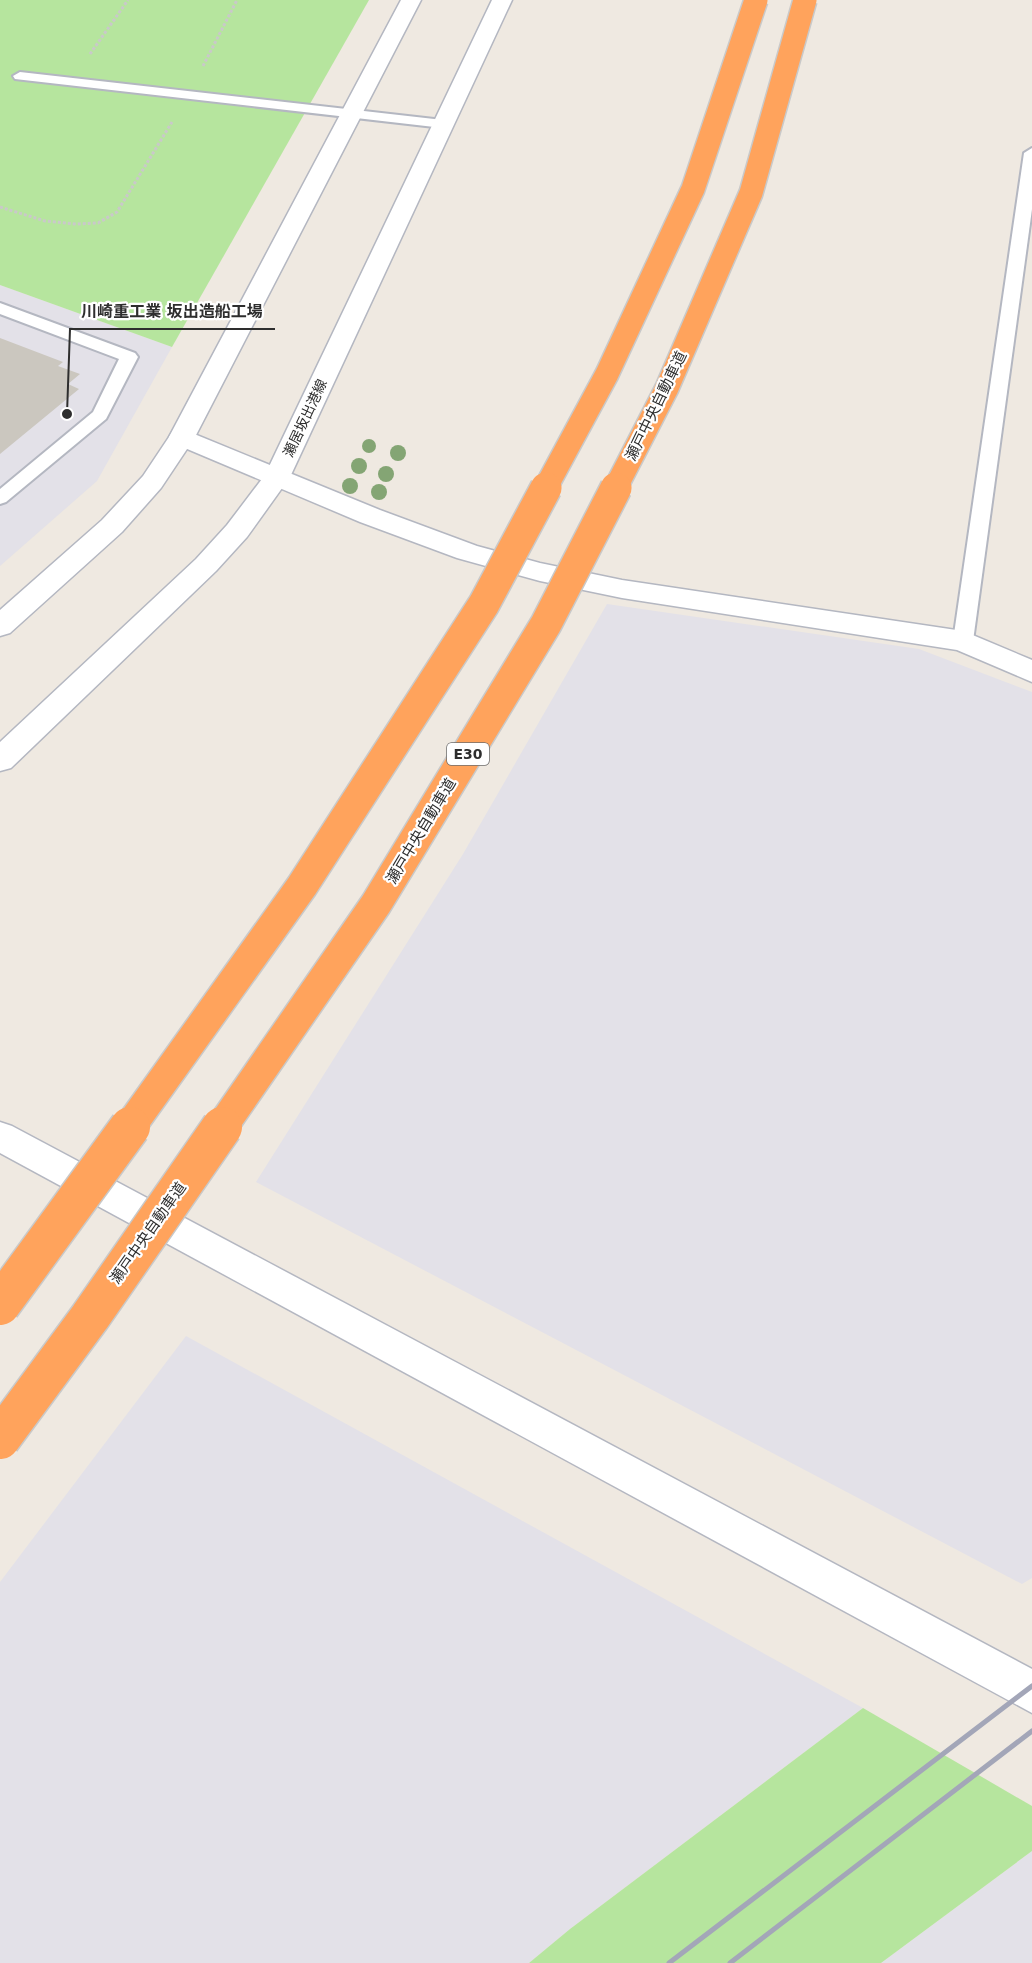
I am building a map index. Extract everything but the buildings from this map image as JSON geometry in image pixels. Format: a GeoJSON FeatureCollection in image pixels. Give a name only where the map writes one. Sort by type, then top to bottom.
{"type":"FeatureCollection","features":[{"type":"Feature","properties":{"kind":"highway"},"geometry":{"type":"LineString","coordinates":[[0,1305],[27,1271],[302,886],[484,604],[607,375],[693,189],[756,0]]}},
{"type":"Feature","properties":{"kind":"highway","name":"瀬戸中央自動車道"},"geometry":{"type":"LineString","coordinates":[[0,1438],[90,1317],[376,904],[546,624],[667,388],[751,193],[805,0]]}},
{"type":"Feature","properties":{"kind":"main road"},"geometry":{"type":"LineString","coordinates":[[0,626],[112,526],[152,482],[182,438],[411,0]]}},
{"type":"Feature","properties":{"kind":"main road","name":"瀬居坂出港線"},"geometry":{"type":"LineString","coordinates":[[0,760],[206,565],[237,531],[277,477],[502,0]]}},
{"type":"Feature","properties":{"kind":"main road"},"geometry":{"type":"LineString","coordinates":[[182,438],[370,516],[467,552],[540,572],[622,589],[963,641],[1032,672]]}},
{"type":"Feature","properties":{"kind":"main road"},"geometry":{"type":"LineString","coordinates":[[0,1137],[1032,1692]]}},
{"type":"Feature","properties":{"kind":"lane"},"geometry":{"type":"LineString","coordinates":[[20,76],[443,124]]}},
{"type":"Feature","properties":{"kind":"lane"},"geometry":{"type":"LineString","coordinates":[[963,641],[1032,153]]}},
{"type":"Feature","properties":{"kind":"lane"},"geometry":{"type":"LineString","coordinates":[[0,308],[129,357],[100,415],[0,498]]}},
{"type":"Feature","properties":{"kind":"path"},"geometry":{"type":"LineString","coordinates":[[70,82],[128,0]]}},
{"type":"Feature","properties":{"kind":"path"},"geometry":{"type":"LineString","coordinates":[[0,207],[45,221],[76,224],[98,223],[117,212],[188,95],[237,0]]}},
{"type":"Feature","properties":{"kind":"shaded area"},"geometry":{"type":"Polygon","coordinates":[[[0,285],[172,347],[97,481],[0,566],[0,285]]]}},
{"type":"Feature","properties":{"kind":"shaded area"},"geometry":{"type":"Polygon","coordinates":[[[607,604],[919,649],[1032,692],[1032,1578],[1022,1584],[256,1182],[463,854],[607,604]]]}},
{"type":"Feature","properties":{"kind":"shaded area"},"geometry":{"type":"Polygon","coordinates":[[[186,1336],[863,1708],[570,1929],[529,1963],[0,1963],[0,1582],[186,1336]]]}},
{"type":"Feature","properties":{"kind":"shaded area"},"geometry":{"type":"Polygon","coordinates":[[[1032,1851],[1032,1963],[881,1963],[1032,1851]]]}},
{"type":"Feature","properties":{"kind":"green space"},"geometry":{"type":"Polygon","coordinates":[[[0,0],[369,0],[172,347],[0,285],[0,0]]]}},
{"type":"Feature","properties":{"kind":"green space"},"geometry":{"type":"Polygon","coordinates":[[[863,1708],[1032,1806],[1032,1851],[881,1963],[529,1963],[570,1929],[863,1708]]]}},
{"type":"Feature","properties":{"kind":"railway"},"geometry":{"type":"LineString","coordinates":[[669,1963],[1032,1686]]}},
{"type":"Feature","properties":{"kind":"railway"},"geometry":{"type":"LineString","coordinates":[[730,1963],[1032,1731]]}},
{"type":"Feature","properties":{"kind":"place","name":"川崎重工業 坂出造船工場"},"geometry":{"type":"Point","coordinates":[67,414]}}]}
